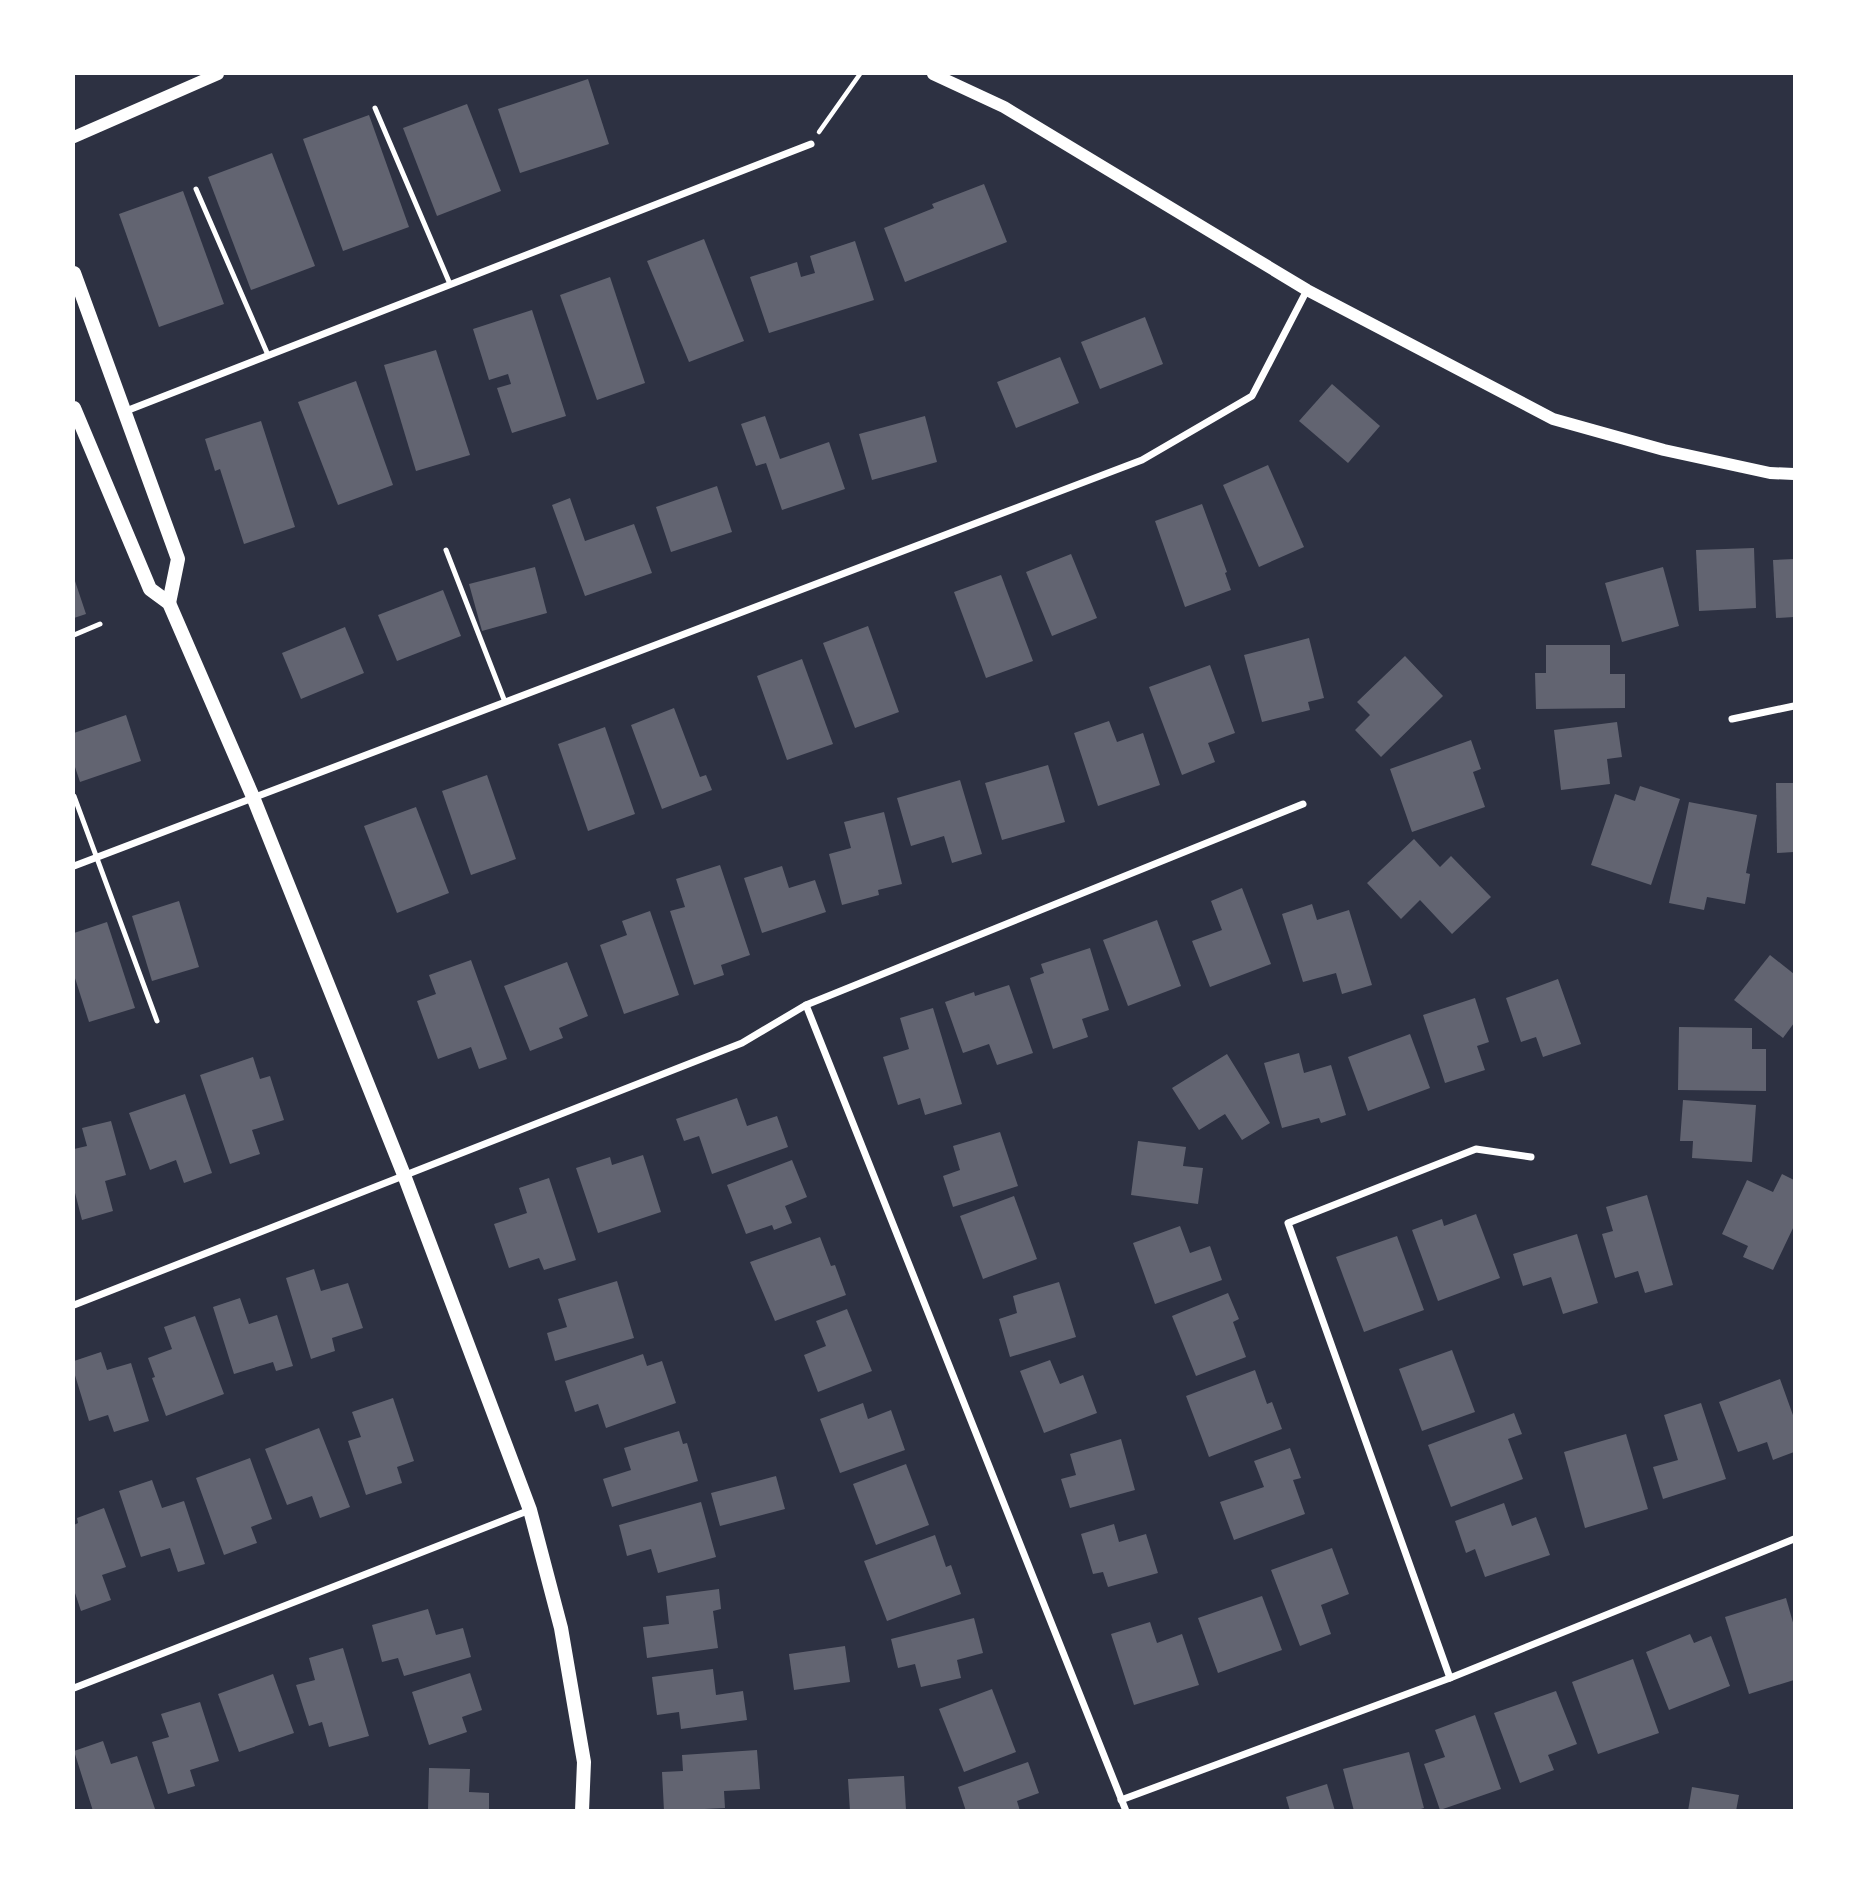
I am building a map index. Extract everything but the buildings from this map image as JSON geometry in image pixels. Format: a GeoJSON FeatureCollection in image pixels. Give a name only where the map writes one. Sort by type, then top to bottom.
{"type":"FeatureCollection","features":[{"type":"Feature","properties":{"kind":"main road"},"geometry":{"type":"LineString","coordinates":[[74,273],[178,559],[169,603]]}},
{"type":"Feature","properties":{"kind":"main road"},"geometry":{"type":"LineString","coordinates":[[74,408],[78,430],[150,589],[169,603],[253,797],[404,1175],[530,1510],[561,1628],[584,1762],[582,1811]]}},
{"type":"Feature","properties":{"kind":"street"},"geometry":{"type":"LineString","coordinates":[[74,137],[218,74]]}},
{"type":"Feature","properties":{"kind":"street"},"geometry":{"type":"LineString","coordinates":[[933,74],[1004,107],[1307,290],[1553,419],[1664,450],[1770,473],[1794,474]]}},
{"type":"Feature","properties":{"kind":"street"},"geometry":{"type":"LineString","coordinates":[[125,411],[811,144]]}},
{"type":"Feature","properties":{"kind":"street"},"geometry":{"type":"LineString","coordinates":[[74,866],[1142,460],[1252,396],[1307,290]]}},
{"type":"Feature","properties":{"kind":"street"},"geometry":{"type":"LineString","coordinates":[[1732,719],[1794,706]]}},
{"type":"Feature","properties":{"kind":"street"},"geometry":{"type":"LineString","coordinates":[[74,1306],[742,1043],[806,1005],[1303,804]]}},
{"type":"Feature","properties":{"kind":"street"},"geometry":{"type":"LineString","coordinates":[[806,1005],[1126,1811]]}},
{"type":"Feature","properties":{"kind":"street"},"geometry":{"type":"LineString","coordinates":[[1450,1678],[1287,1223],[1476,1149],[1531,1157]]}},
{"type":"Feature","properties":{"kind":"street"},"geometry":{"type":"LineString","coordinates":[[74,1688],[530,1510]]}},
{"type":"Feature","properties":{"kind":"street"},"geometry":{"type":"LineString","coordinates":[[1121,1800],[1450,1678],[1794,1539]]}},
{"type":"Feature","properties":{"kind":"lane"},"geometry":{"type":"LineString","coordinates":[[376,108],[450,284]]}},
{"type":"Feature","properties":{"kind":"lane"},"geometry":{"type":"LineString","coordinates":[[196,189],[268,355]]}},
{"type":"Feature","properties":{"kind":"lane"},"geometry":{"type":"LineString","coordinates":[[446,550],[505,702]]}},
{"type":"Feature","properties":{"kind":"lane"},"geometry":{"type":"LineString","coordinates":[[74,635],[100,624]]}},
{"type":"Feature","properties":{"kind":"lane"},"geometry":{"type":"LineString","coordinates":[[74,796],[157,1021]]}},
{"type":"Feature","properties":{"kind":"path"},"geometry":{"type":"LineString","coordinates":[[811,144],[860,74]]}}]}
